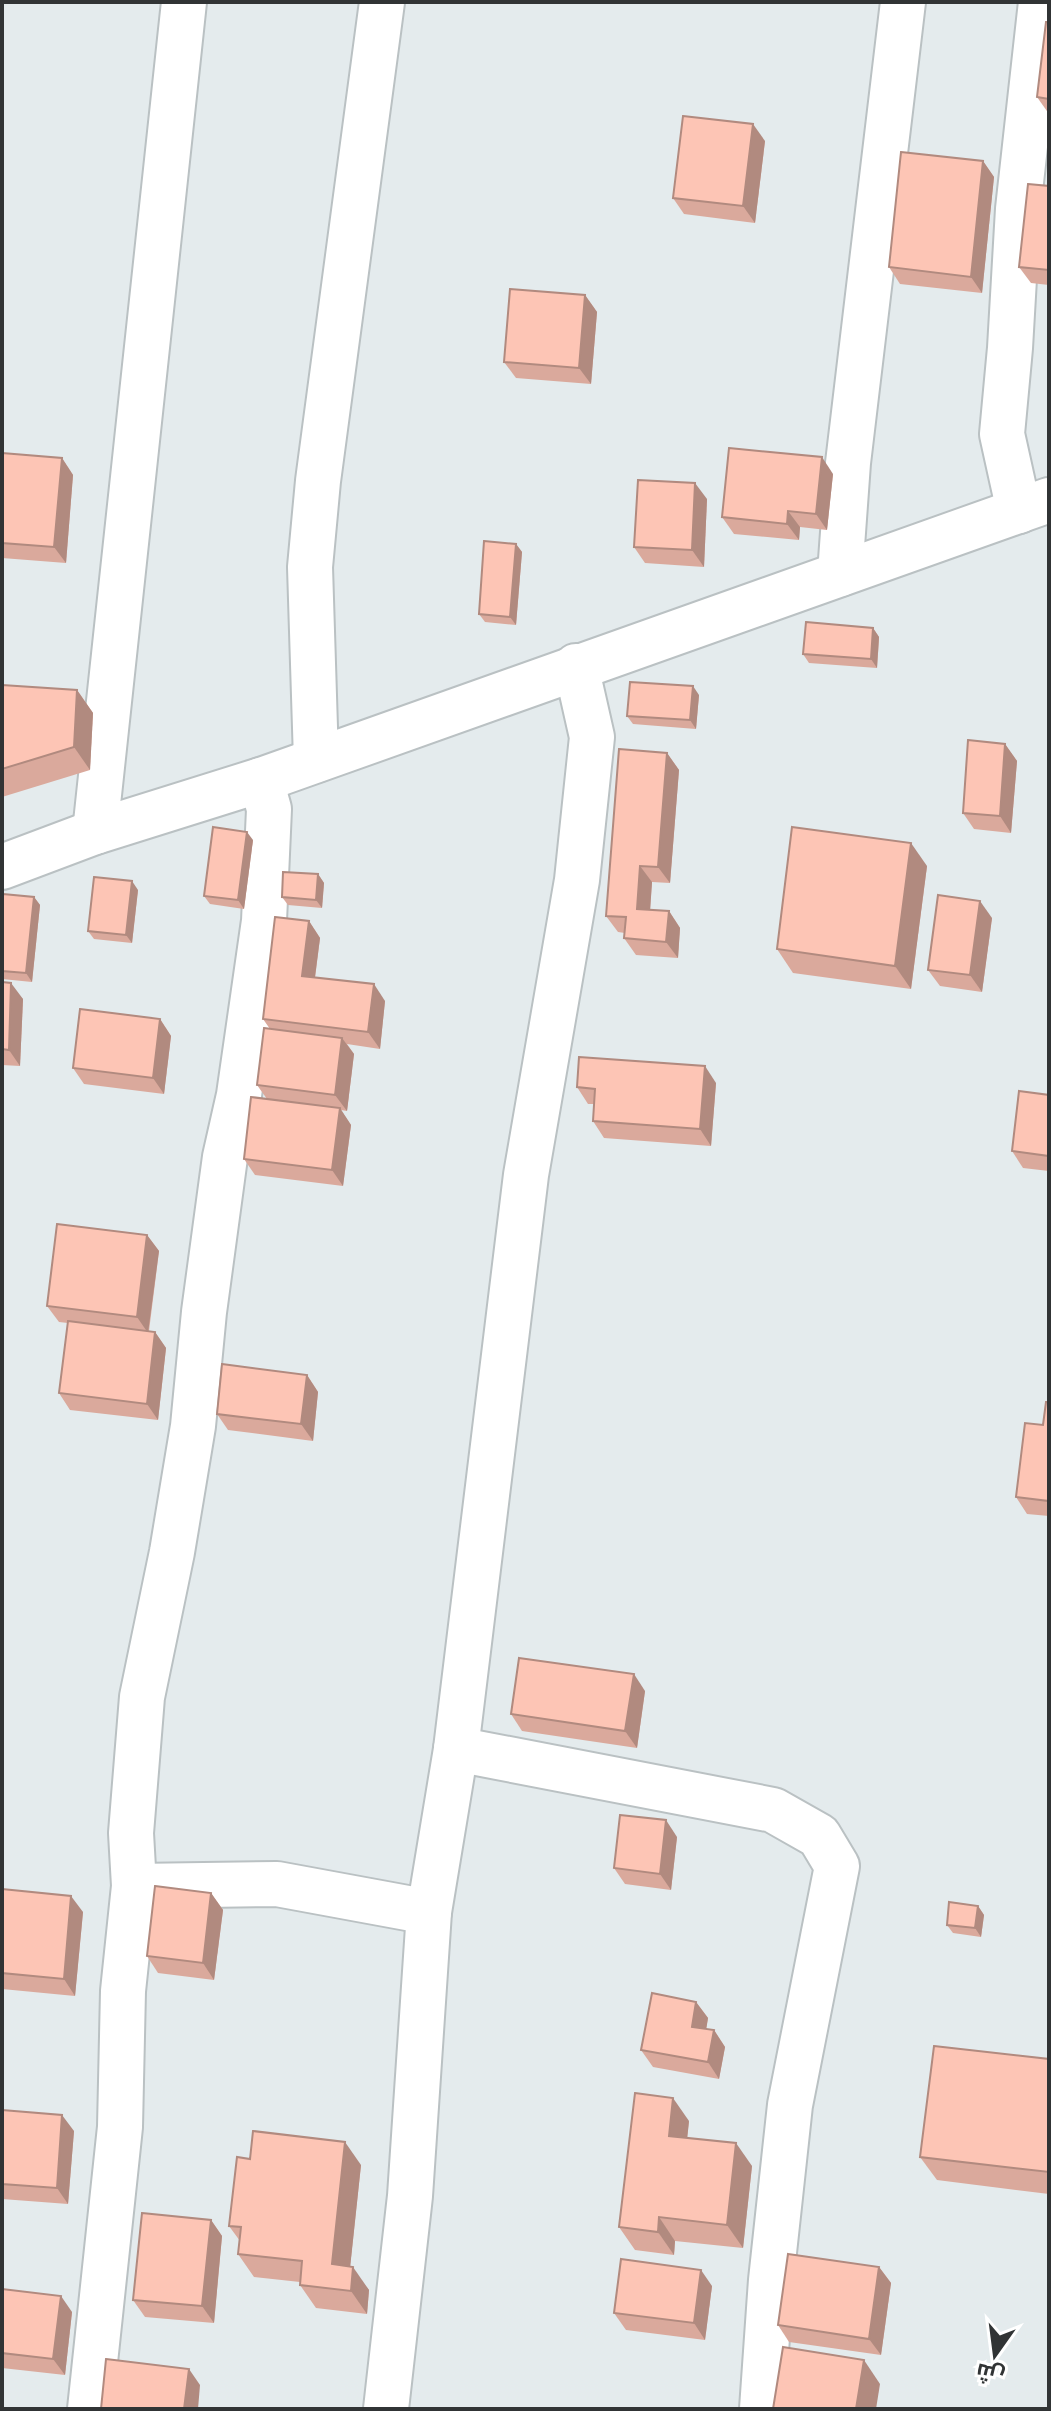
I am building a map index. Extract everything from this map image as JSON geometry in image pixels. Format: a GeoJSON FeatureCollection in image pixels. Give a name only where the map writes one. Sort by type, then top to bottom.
{"type":"FeatureCollection","features":[{"type":"Feature","properties":{"kind":"street"},"geometry":{"type":"LineString","coordinates":[[95,832],[184,2]]}},
{"type":"Feature","properties":{"kind":"street"},"geometry":{"type":"LineString","coordinates":[[316,760],[311,553],[382,2]]}},
{"type":"Feature","properties":{"kind":"street"},"geometry":{"type":"LineString","coordinates":[[840,574],[848,463],[903,2]]}},
{"type":"Feature","properties":{"kind":"street"},"geometry":{"type":"LineString","coordinates":[[2,867],[95,832],[261,780],[1034,505],[1002,434],[1018,209],[1041,2]]}},
{"type":"Feature","properties":{"kind":"street"},"geometry":{"type":"LineString","coordinates":[[386,2409],[410,2196],[429,1912],[456,1749],[526,1175],[579,864],[592,737],[576,666]]}},
{"type":"Feature","properties":{"kind":"street"},"geometry":{"type":"LineString","coordinates":[[90,2409],[120,2127],[123,1991],[134,1886],[131,1833],[142,1697],[172,1552],[193,1426],[204,1312],[225,1157],[239,1095],[264,921],[269,809],[261,780]]}},
{"type":"Feature","properties":{"kind":"street"},"geometry":{"type":"LineString","coordinates":[[456,1749],[773,1810],[819,1836],[837,1866],[790,2105],[771,2280],[762,2409]]}},
{"type":"Feature","properties":{"kind":"street"},"geometry":{"type":"LineString","coordinates":[[134,1886],[277,1884],[429,1912]]}},
{"type":"Feature","properties":{"kind":"building"},"geometry":{"type":"Polygon","coordinates":[[[1046,22],[1049,22],[1049,99],[1037,97],[1046,22]]]}},
{"type":"Feature","properties":{"kind":"building"},"geometry":{"type":"Polygon","coordinates":[[[683,116],[753,124],[743,206],[673,198],[683,116]]]}},
{"type":"Feature","properties":{"kind":"building"},"geometry":{"type":"Polygon","coordinates":[[[901,152],[983,161],[971,277],[889,267],[901,152]]]}},
{"type":"Feature","properties":{"kind":"building"},"geometry":{"type":"Polygon","coordinates":[[[1028,184],[1049,186],[1049,270],[1019,267],[1028,184]]]}},
{"type":"Feature","properties":{"kind":"building"},"geometry":{"type":"Polygon","coordinates":[[[510,289],[585,295],[579,368],[504,362],[510,289]]]}},
{"type":"Feature","properties":{"kind":"building"},"geometry":{"type":"Polygon","coordinates":[[[729,448],[822,457],[816,514],[788,511],[787,524],[722,517],[729,448]]]}},
{"type":"Feature","properties":{"kind":"building"},"geometry":{"type":"Polygon","coordinates":[[[2,453],[62,458],[54,547],[2,543],[2,453]]]}},
{"type":"Feature","properties":{"kind":"building"},"geometry":{"type":"Polygon","coordinates":[[[638,480],[695,483],[692,550],[634,547],[638,480]]]}},
{"type":"Feature","properties":{"kind":"building"},"geometry":{"type":"Polygon","coordinates":[[[484,541],[516,544],[510,617],[479,614],[484,541]]]}},
{"type":"Feature","properties":{"kind":"building"},"geometry":{"type":"Polygon","coordinates":[[[806,622],[873,628],[871,659],[803,654],[806,622]]]}},
{"type":"Feature","properties":{"kind":"building"},"geometry":{"type":"Polygon","coordinates":[[[630,682],[693,686],[690,720],[627,716],[630,682]]]}},
{"type":"Feature","properties":{"kind":"building"},"geometry":{"type":"Polygon","coordinates":[[[2,685],[77,690],[74,747],[2,769],[2,685]]]}},
{"type":"Feature","properties":{"kind":"building"},"geometry":{"type":"Polygon","coordinates":[[[968,740],[1005,744],[1000,816],[963,813],[968,740]]]}},
{"type":"Feature","properties":{"kind":"building"},"geometry":{"type":"Polygon","coordinates":[[[619,749],[667,753],[658,867],[640,866],[637,909],[669,911],[666,942],[624,938],[626,917],[606,916],[619,749]]]}},
{"type":"Feature","properties":{"kind":"building"},"geometry":{"type":"Polygon","coordinates":[[[213,827],[247,832],[238,900],[204,896],[213,827]]]}},
{"type":"Feature","properties":{"kind":"building"},"geometry":{"type":"Polygon","coordinates":[[[792,827],[911,843],[895,966],[777,949],[792,827]]]}},
{"type":"Feature","properties":{"kind":"building"},"geometry":{"type":"Polygon","coordinates":[[[283,872],[318,874],[316,900],[282,897],[283,872]]]}},
{"type":"Feature","properties":{"kind":"building"},"geometry":{"type":"Polygon","coordinates":[[[94,877],[132,881],[126,935],[88,931],[94,877]]]}},
{"type":"Feature","properties":{"kind":"building"},"geometry":{"type":"Polygon","coordinates":[[[3,894],[34,897],[26,973],[2,971],[3,894]]]}},
{"type":"Feature","properties":{"kind":"building"},"geometry":{"type":"Polygon","coordinates":[[[938,895],[980,901],[970,975],[928,970],[938,895]]]}},
{"type":"Feature","properties":{"kind":"building"},"geometry":{"type":"Polygon","coordinates":[[[275,917],[309,921],[302,976],[374,984],[368,1032],[263,1019],[275,917]]]}},
{"type":"Feature","properties":{"kind":"building"},"geometry":{"type":"Polygon","coordinates":[[[2,982],[11,983],[9,1050],[2,1049],[2,982]]]}},
{"type":"Feature","properties":{"kind":"building"},"geometry":{"type":"Polygon","coordinates":[[[80,1009],[160,1019],[153,1078],[73,1068],[80,1009]]]}},
{"type":"Feature","properties":{"kind":"building"},"geometry":{"type":"Polygon","coordinates":[[[264,1028],[342,1038],[335,1095],[257,1085],[264,1028]]]}},
{"type":"Feature","properties":{"kind":"building"},"geometry":{"type":"Polygon","coordinates":[[[579,1057],[705,1066],[700,1129],[593,1121],[595,1089],[577,1087],[579,1057]]]}},
{"type":"Feature","properties":{"kind":"building"},"geometry":{"type":"Polygon","coordinates":[[[1019,1091],[1049,1095],[1049,1156],[1012,1151],[1019,1091]]]}},
{"type":"Feature","properties":{"kind":"building"},"geometry":{"type":"Polygon","coordinates":[[[251,1097],[340,1108],[332,1170],[244,1159],[251,1097]]]}},
{"type":"Feature","properties":{"kind":"building"},"geometry":{"type":"Polygon","coordinates":[[[57,1224],[147,1235],[137,1317],[47,1306],[57,1224]]]}},
{"type":"Feature","properties":{"kind":"building"},"geometry":{"type":"Polygon","coordinates":[[[68,1321],[155,1332],[147,1404],[59,1393],[68,1321]]]}},
{"type":"Feature","properties":{"kind":"building"},"geometry":{"type":"Polygon","coordinates":[[[222,1364],[307,1375],[301,1424],[217,1414],[222,1364]]]}},
{"type":"Feature","properties":{"kind":"building"},"geometry":{"type":"Polygon","coordinates":[[[1046,1402],[1049,1402],[1049,1501],[1016,1497],[1025,1423],[1043,1425],[1046,1402]]]}},
{"type":"Feature","properties":{"kind":"building"},"geometry":{"type":"Polygon","coordinates":[[[519,1658],[634,1674],[625,1731],[511,1714],[519,1658]]]}},
{"type":"Feature","properties":{"kind":"building"},"geometry":{"type":"Polygon","coordinates":[[[620,1815],[666,1820],[660,1874],[614,1868],[620,1815]]]}},
{"type":"Feature","properties":{"kind":"building"},"geometry":{"type":"Polygon","coordinates":[[[155,1886],[211,1893],[203,1963],[147,1956],[155,1886]]]}},
{"type":"Feature","properties":{"kind":"building"},"geometry":{"type":"Polygon","coordinates":[[[2,1889],[71,1896],[64,1979],[2,1973],[2,1889]]]}},
{"type":"Feature","properties":{"kind":"building"},"geometry":{"type":"Polygon","coordinates":[[[949,1902],[978,1906],[975,1928],[947,1925],[949,1902]]]}},
{"type":"Feature","properties":{"kind":"building"},"geometry":{"type":"Polygon","coordinates":[[[652,1993],[696,2002],[692,2027],[714,2030],[708,2062],[641,2050],[652,1993]]]}},
{"type":"Feature","properties":{"kind":"building"},"geometry":{"type":"Polygon","coordinates":[[[934,2046],[1049,2059],[1049,2172],[920,2157],[934,2046]]]}},
{"type":"Feature","properties":{"kind":"building"},"geometry":{"type":"Polygon","coordinates":[[[635,2093],[673,2098],[669,2136],[736,2143],[727,2225],[659,2217],[658,2232],[619,2227],[635,2093]]]}},
{"type":"Feature","properties":{"kind":"building"},"geometry":{"type":"Polygon","coordinates":[[[2,2110],[62,2115],[57,2188],[2,2184],[2,2110]]]}},
{"type":"Feature","properties":{"kind":"building"},"geometry":{"type":"Polygon","coordinates":[[[253,2131],[345,2142],[332,2264],[353,2267],[351,2291],[300,2285],[302,2261],[238,2254],[241,2227],[229,2226],[237,2157],[250,2159],[253,2131]]]}},
{"type":"Feature","properties":{"kind":"building"},"geometry":{"type":"Polygon","coordinates":[[[142,2213],[211,2220],[202,2306],[133,2300],[142,2213]]]}},
{"type":"Feature","properties":{"kind":"building"},"geometry":{"type":"Polygon","coordinates":[[[788,2254],[879,2267],[869,2339],[778,2325],[788,2254]]]}},
{"type":"Feature","properties":{"kind":"building"},"geometry":{"type":"Polygon","coordinates":[[[621,2259],[701,2270],[694,2323],[614,2313],[621,2259]]]}},
{"type":"Feature","properties":{"kind":"building"},"geometry":{"type":"Polygon","coordinates":[[[2,2289],[61,2296],[53,2359],[2,2353],[2,2289]]]}},
{"type":"Feature","properties":{"kind":"building"},"geometry":{"type":"Polygon","coordinates":[[[783,2347],[864,2360],[856,2409],[773,2409],[783,2347]]]}},
{"type":"Feature","properties":{"kind":"building"},"geometry":{"type":"Polygon","coordinates":[[[106,2359],[189,2369],[184,2409],[101,2409],[106,2359]]]}}]}
